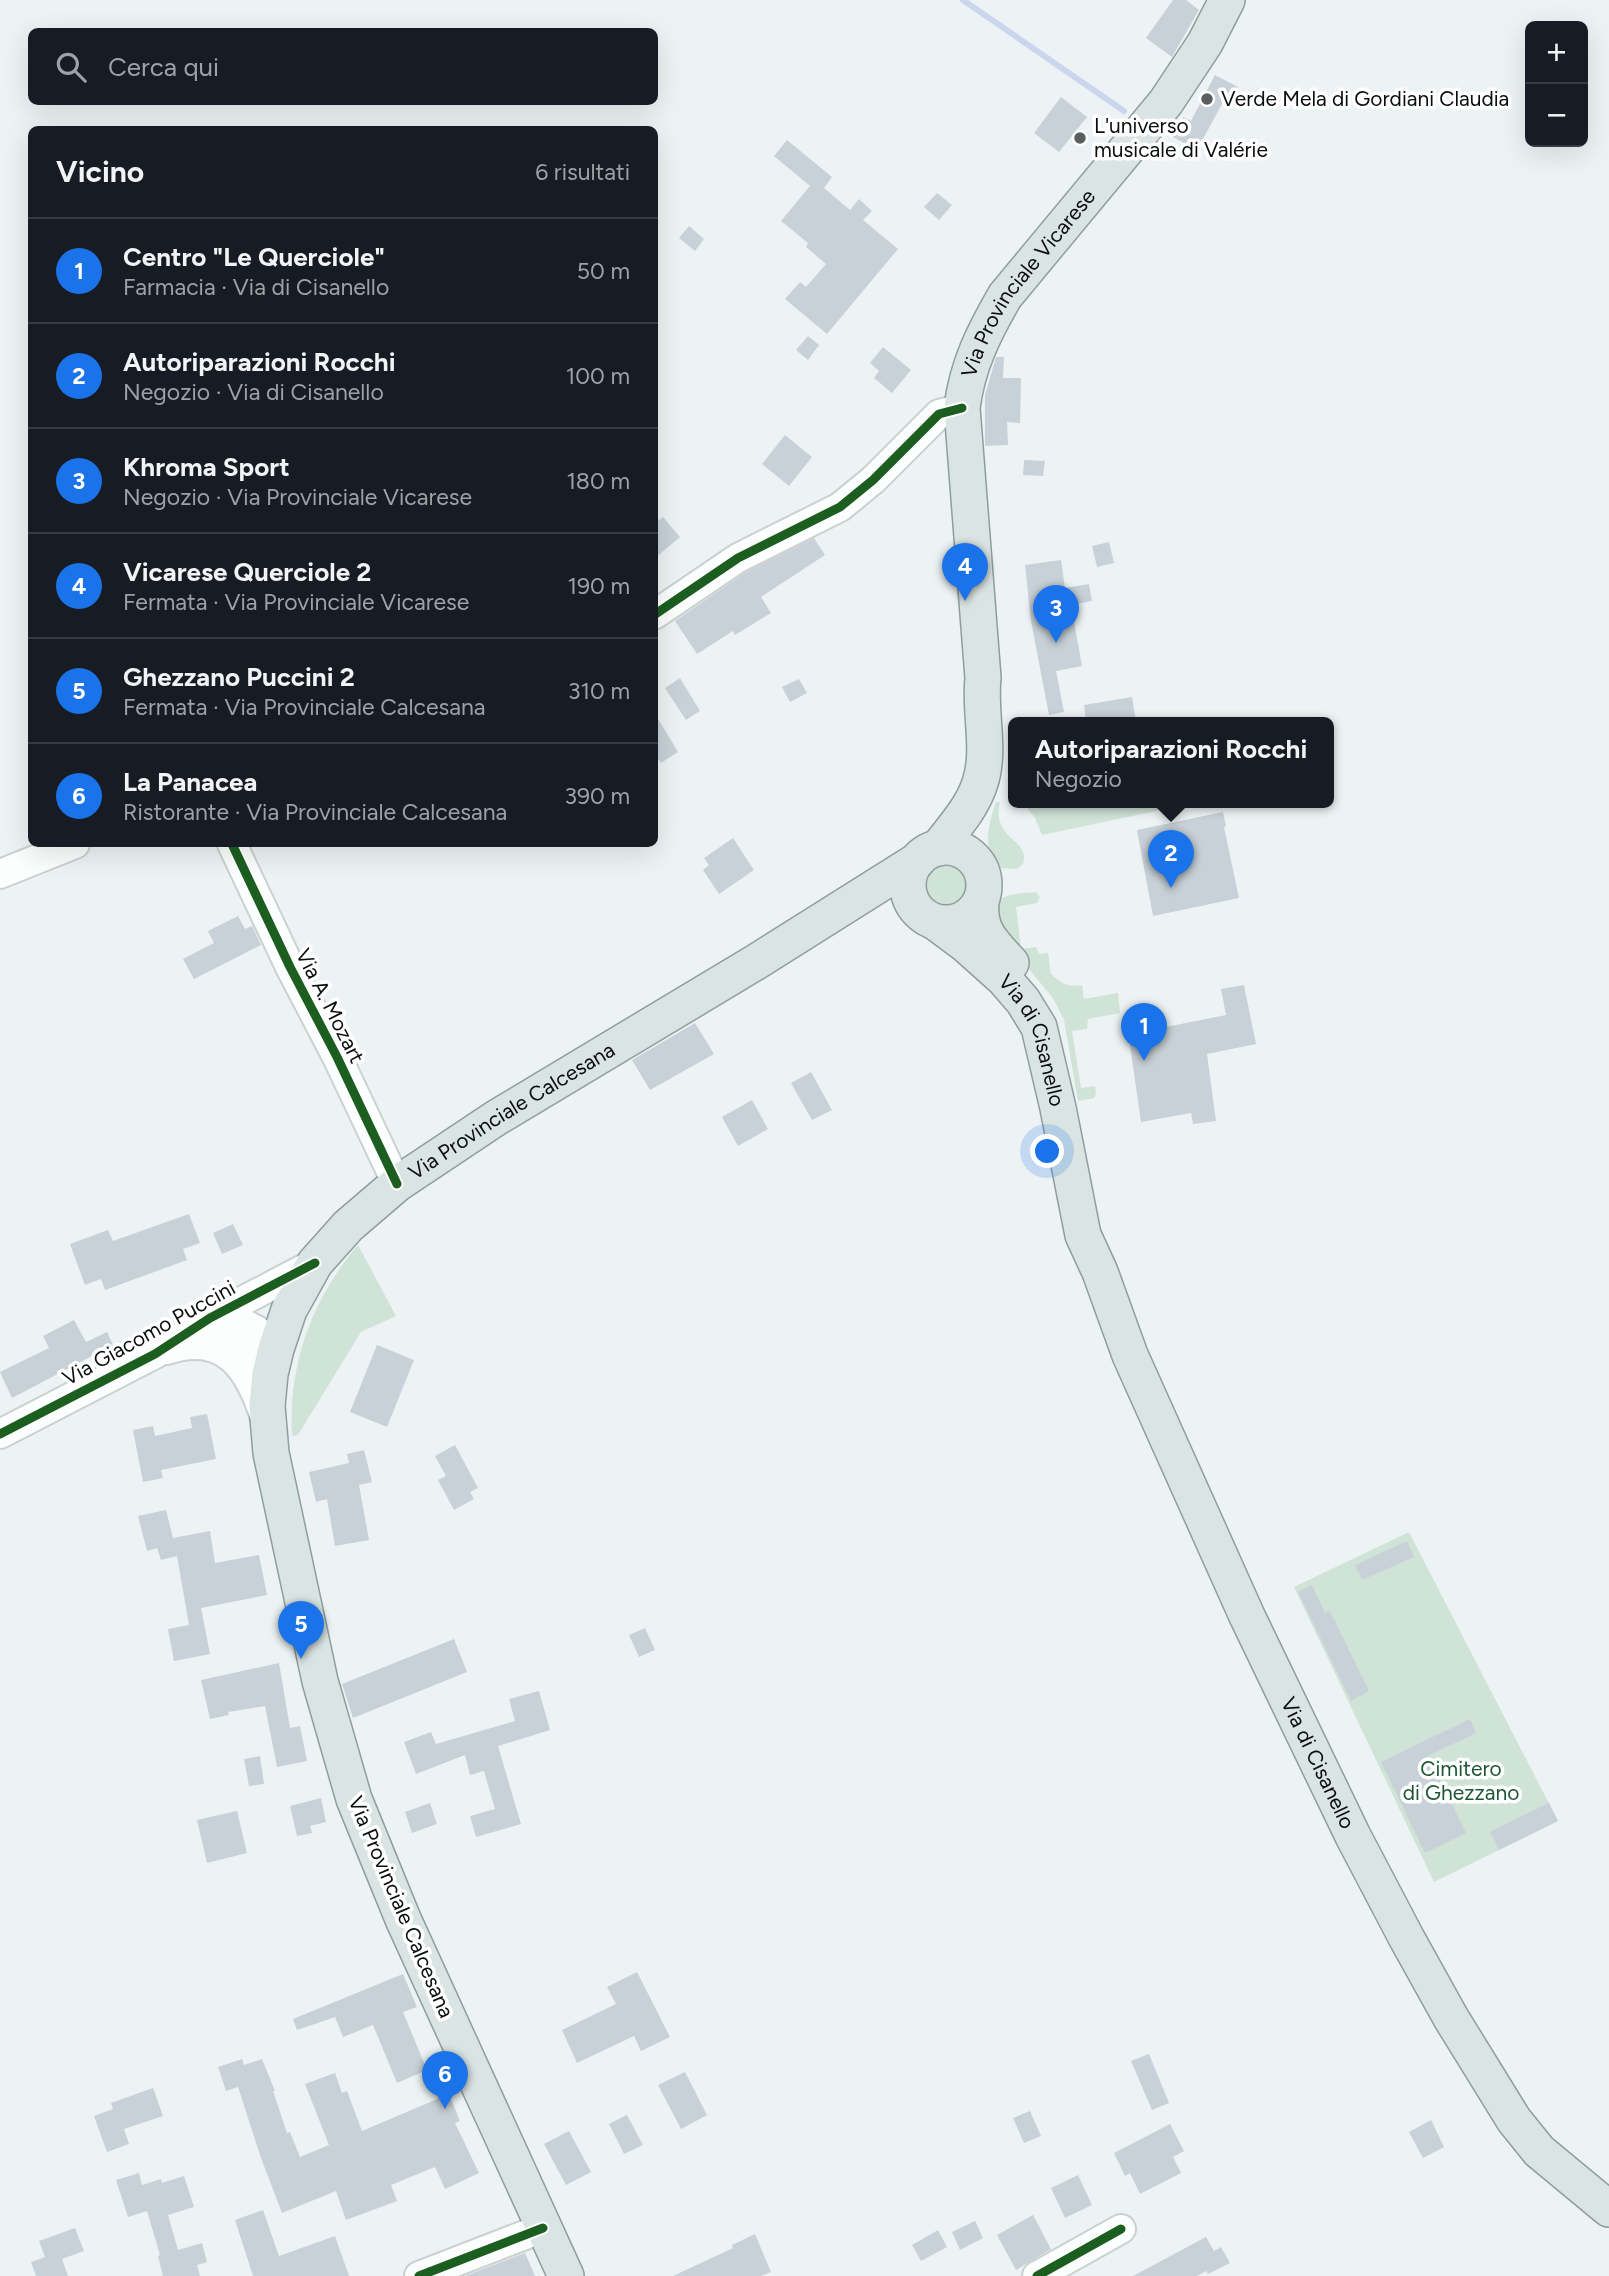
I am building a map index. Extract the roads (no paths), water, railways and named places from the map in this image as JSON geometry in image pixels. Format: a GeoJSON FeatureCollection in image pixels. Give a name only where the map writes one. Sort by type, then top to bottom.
{"type":"FeatureCollection","features":[{"type":"Feature","properties":{"kind":"main road","name":"Via Provinciale Vicarese"},"geometry":{"type":"LineString","coordinates":[[928,854],[968,808],[981,782],[984,755],[981,698],[983,678],[962,408],[975,352],[1005,296],[1166,102],[1205,43],[1227,0]]}},
{"type":"Feature","properties":{"kind":"main road"},"geometry":{"type":"LineString","coordinates":[[978,864],[983,821],[998,770],[991,702],[983,678]]}},
{"type":"Feature","properties":{"kind":"main road"},"geometry":{"type":"LineString","coordinates":[[960,850],[968,853],[978,864],[985,884],[981,902],[968,917],[957,922],[924,914],[910,897],[908,881],[928,854],[960,850]]}},
{"type":"Feature","properties":{"kind":"main road","name":"Via Provinciale Calcesana"},"geometry":{"type":"LineString","coordinates":[[566,2276],[403,1919],[354,1799],[320,1681],[267,1425],[268,1390],[276,1349],[289,1310],[315,1263],[348,1226],[397,1184],[496,1118],[821,922],[842,906],[928,854]]}},
{"type":"Feature","properties":{"kind":"main road","name":"Via Provinciale Calcesana"},"geometry":{"type":"LineString","coordinates":[[821,922],[879,901],[891,901],[924,914]]}},
{"type":"Feature","properties":{"kind":"main road","name":"Via di Cisanello"},"geometry":{"type":"LineString","coordinates":[[981,902],[980,917],[985,934],[1037,992],[1054,1020],[1070,1078],[1067,1112]]}},
{"type":"Feature","properties":{"kind":"main road","name":"Via di Cisanello"},"geometry":{"type":"LineString","coordinates":[[924,914],[955,935],[993,968],[1029,1009],[1067,1112],[1100,1272],[1115,1318],[1147,1397],[1247,1616],[1353,1836],[1406,1937],[1457,2029],[1514,2120],[1539,2151],[1609,2209]]}},
{"type":"Feature","properties":{"kind":"street"},"geometry":{"type":"LineString","coordinates":[[658,612],[738,558],[841,506],[873,480],[939,414],[962,408]]}},
{"type":"Feature","properties":{"kind":"street"},"geometry":{"type":"LineString","coordinates":[[0,874],[68,847]]}},
{"type":"Feature","properties":{"kind":"street","name":"Via A. Mozart"},"geometry":{"type":"LineString","coordinates":[[233,847],[397,1184]]}},
{"type":"Feature","properties":{"kind":"street","name":"Via Giacomo Puccini"},"geometry":{"type":"LineString","coordinates":[[0,1434],[155,1354],[188,1344],[315,1263]]}},
{"type":"Feature","properties":{"kind":"street","name":"Via Giacomo Puccini"},"geometry":{"type":"LineString","coordinates":[[209,1331],[236,1320],[251,1325],[268,1338],[276,1349]]}},
{"type":"Feature","properties":{"kind":"street","name":"Via Giacomo Puccini"},"geometry":{"type":"LineString","coordinates":[[209,1331],[242,1369],[257,1396],[267,1425]]}},
{"type":"Feature","properties":{"kind":"street"},"geometry":{"type":"LineString","coordinates":[[419,2276],[543,2228]]}},
{"type":"Feature","properties":{"kind":"street"},"geometry":{"type":"LineString","coordinates":[[1037,2276],[1121,2229]]}},
{"type":"Feature","properties":{"kind":"waterway"},"geometry":{"type":"LineString","coordinates":[[963,0],[1124,111]]}},
{"type":"Feature","properties":{"kind":"place","name":"Verde Mela di Gordiani Claudia"},"geometry":{"type":"Point","coordinates":[1207,99]}},
{"type":"Feature","properties":{"kind":"place","name":"L'universo musicale di Valérie"},"geometry":{"type":"Point","coordinates":[1080,138]}},
{"type":"Feature","properties":{"kind":"place","name":"Vicarese Querciole 2"},"geometry":{"type":"Point","coordinates":[965,601]}},
{"type":"Feature","properties":{"kind":"place","name":"Khroma Sport"},"geometry":{"type":"Point","coordinates":[1056,643]}},
{"type":"Feature","properties":{"kind":"place","name":"Autoriparazioni Rocchi"},"geometry":{"type":"Point","coordinates":[1171,888]}},
{"type":"Feature","properties":{"kind":"place","name":"Centro \"Le Querciole\""},"geometry":{"type":"Point","coordinates":[1144,1061]}},
{"type":"Feature","properties":{"kind":"place","name":"Ghezzano Puccini 2"},"geometry":{"type":"Point","coordinates":[301,1659]}},
{"type":"Feature","properties":{"kind":"place","name":"La Panacea"},"geometry":{"type":"Point","coordinates":[445,2109]}},
{"type":"Feature","properties":{"kind":"park label","name":"Cimitero di Ghezzano"},"geometry":{"type":"Point","coordinates":[1461,1781]}}]}
